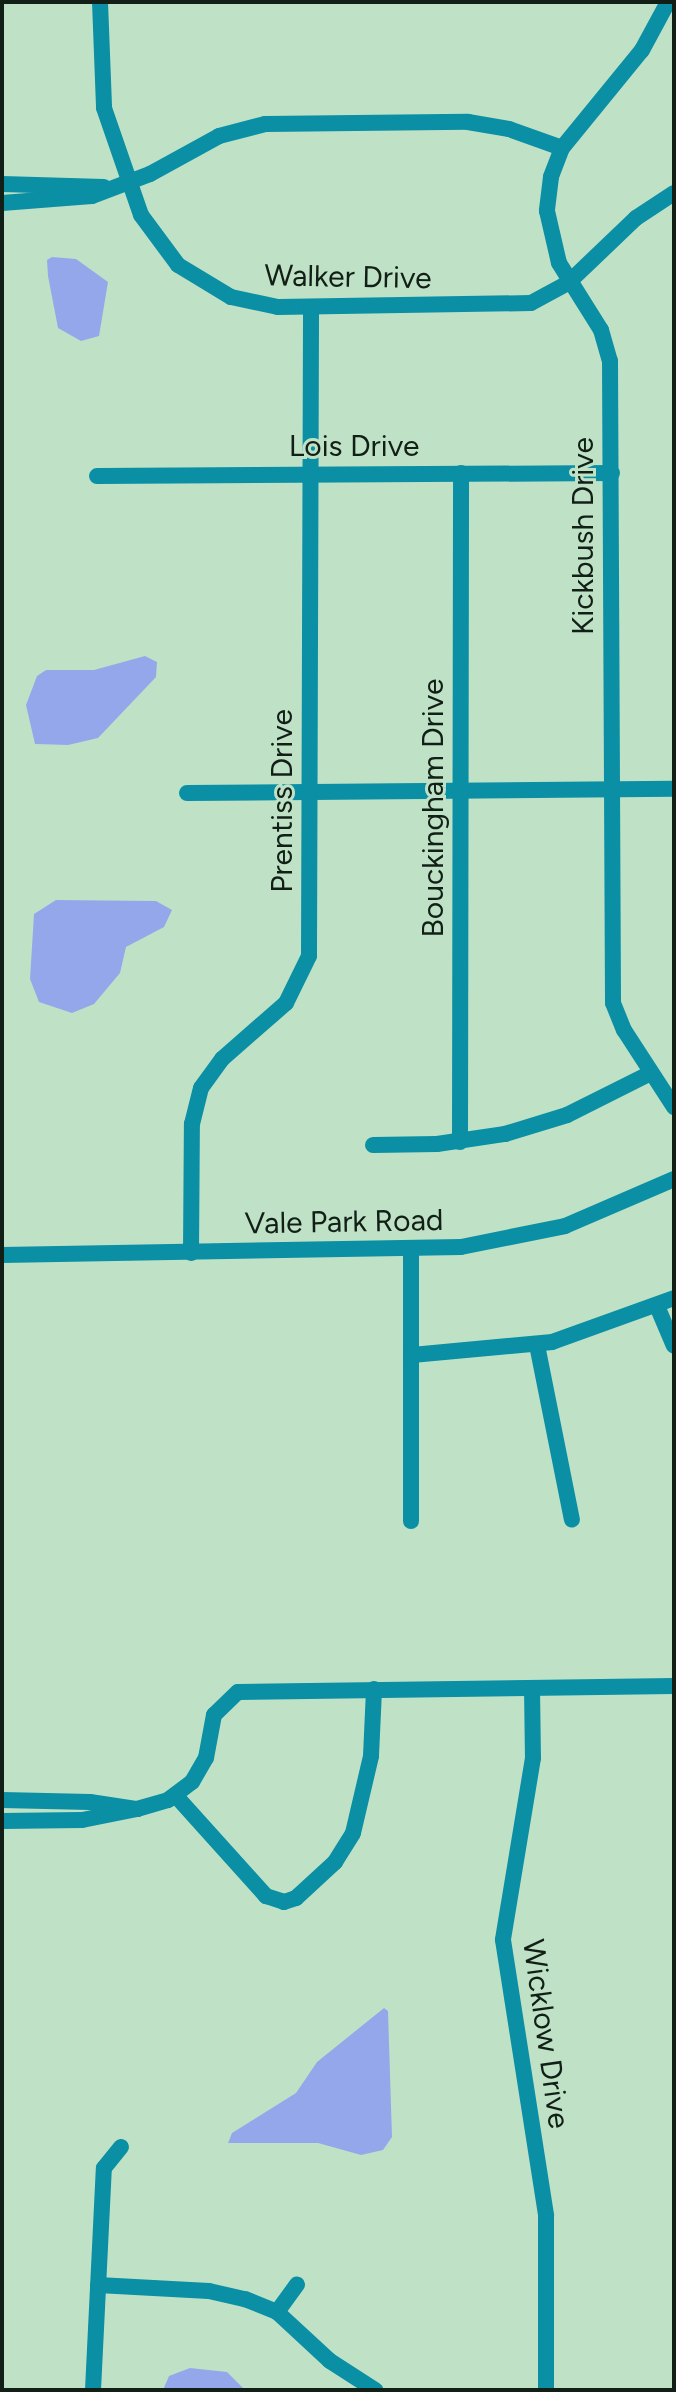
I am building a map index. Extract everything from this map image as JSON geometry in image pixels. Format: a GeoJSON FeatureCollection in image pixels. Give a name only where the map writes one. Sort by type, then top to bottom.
{"type":"FeatureCollection","features":[{"type":"Feature","properties":{"kind":"street","name":"Walker Drive"},"geometry":{"type":"LineString","coordinates":[[100,2],[102,99],[121,185],[156,241],[191,276],[249,303],[311,307],[510,306],[540,300],[568,283],[636,218],[674,193]]}},
{"type":"Feature","properties":{"kind":"street","name":"Kickbush Drive"},"geometry":{"type":"LineString","coordinates":[[668,2],[642,50],[562,148],[551,177],[547,211],[553,248],[568,283],[601,330],[610,361],[613,1003],[651,1073],[674,1107]]}},
{"type":"Feature","properties":{"kind":"street"},"geometry":{"type":"LineString","coordinates":[[2,203],[74,201],[121,185],[219,136],[265,124],[468,122],[509,129],[562,148]]}},
{"type":"Feature","properties":{"kind":"street"},"geometry":{"type":"LineString","coordinates":[[2,184],[121,185]]}},
{"type":"Feature","properties":{"kind":"street","name":"Prentiss Drive"},"geometry":{"type":"LineString","coordinates":[[191,1253],[192,1124],[201,1088],[222,1059],[286,1003],[307,963],[311,307]]}},
{"type":"Feature","properties":{"kind":"street","name":"Bouckingham Drive"},"geometry":{"type":"LineString","coordinates":[[460,1142],[461,473]]}},
{"type":"Feature","properties":{"kind":"street","name":"Lois Drive"},"geometry":{"type":"LineString","coordinates":[[97,476],[612,473]]}},
{"type":"Feature","properties":{"kind":"street"},"geometry":{"type":"LineString","coordinates":[[187,793],[674,789]]}},
{"type":"Feature","properties":{"kind":"street"},"geometry":{"type":"LineString","coordinates":[[373,1145],[460,1142],[551,1121],[651,1073]]}},
{"type":"Feature","properties":{"kind":"street","name":"Vale Park Road"},"geometry":{"type":"LineString","coordinates":[[2,1255],[411,1251],[541,1233],[615,1208],[674,1179]]}},
{"type":"Feature","properties":{"kind":"street"},"geometry":{"type":"LineString","coordinates":[[411,1251],[411,1521]]}},
{"type":"Feature","properties":{"kind":"street"},"geometry":{"type":"LineString","coordinates":[[412,1355],[537,1345],[674,1298]]}},
{"type":"Feature","properties":{"kind":"street"},"geometry":{"type":"LineString","coordinates":[[657,1306],[674,1346]]}},
{"type":"Feature","properties":{"kind":"street"},"geometry":{"type":"LineString","coordinates":[[537,1345],[572,1520]]}},
{"type":"Feature","properties":{"kind":"street"},"geometry":{"type":"LineString","coordinates":[[2,1821],[82,1820],[137,1809],[176,1796],[203,1766],[214,1715],[233,1695],[254,1690],[674,1686]]}},
{"type":"Feature","properties":{"kind":"street","name":"Wicklow Drive"},"geometry":{"type":"LineString","coordinates":[[532,1688],[533,1758],[503,1940],[546,2216],[546,2390]]}},
{"type":"Feature","properties":{"kind":"street"},"geometry":{"type":"LineString","coordinates":[[176,1796],[266,1896],[284,1902],[296,1898],[335,1862],[353,1833],[373,1742],[374,1689]]}},
{"type":"Feature","properties":{"kind":"street"},"geometry":{"type":"LineString","coordinates":[[2,1800],[137,1809]]}},
{"type":"Feature","properties":{"kind":"street"},"geometry":{"type":"LineString","coordinates":[[93,2390],[104,2168],[121,2147]]}},
{"type":"Feature","properties":{"kind":"street"},"geometry":{"type":"LineString","coordinates":[[277,2312],[297,2284]]}},
{"type":"Feature","properties":{"kind":"street"},"geometry":{"type":"LineString","coordinates":[[98,2285],[209,2291],[277,2312],[330,2361],[375,2390]]}},
{"type":"Feature","properties":{"kind":"water"},"geometry":{"type":"Polygon","coordinates":[[[52,257],[76,259],[108,282],[99,336],[81,341],[58,328],[48,276],[47,260],[52,257]]]}},
{"type":"Feature","properties":{"kind":"water"},"geometry":{"type":"Polygon","coordinates":[[[145,656],[157,662],[156,677],[98,738],[68,745],[35,744],[26,705],[37,676],[46,670],[94,670],[145,656]]]}},
{"type":"Feature","properties":{"kind":"water"},"geometry":{"type":"Polygon","coordinates":[[[56,900],[156,901],[172,910],[164,927],[126,947],[120,973],[94,1004],[72,1013],[39,1002],[30,979],[34,914],[56,900]]]}},
{"type":"Feature","properties":{"kind":"water"},"geometry":{"type":"Polygon","coordinates":[[[384,2008],[388,2011],[392,2137],[383,2150],[361,2155],[318,2143],[228,2143],[232,2133],[296,2093],[317,2062],[384,2008]]]}},
{"type":"Feature","properties":{"kind":"water"},"geometry":{"type":"Polygon","coordinates":[[[190,2368],[227,2372],[245,2390],[163,2390],[169,2376],[190,2368]]]}}]}
